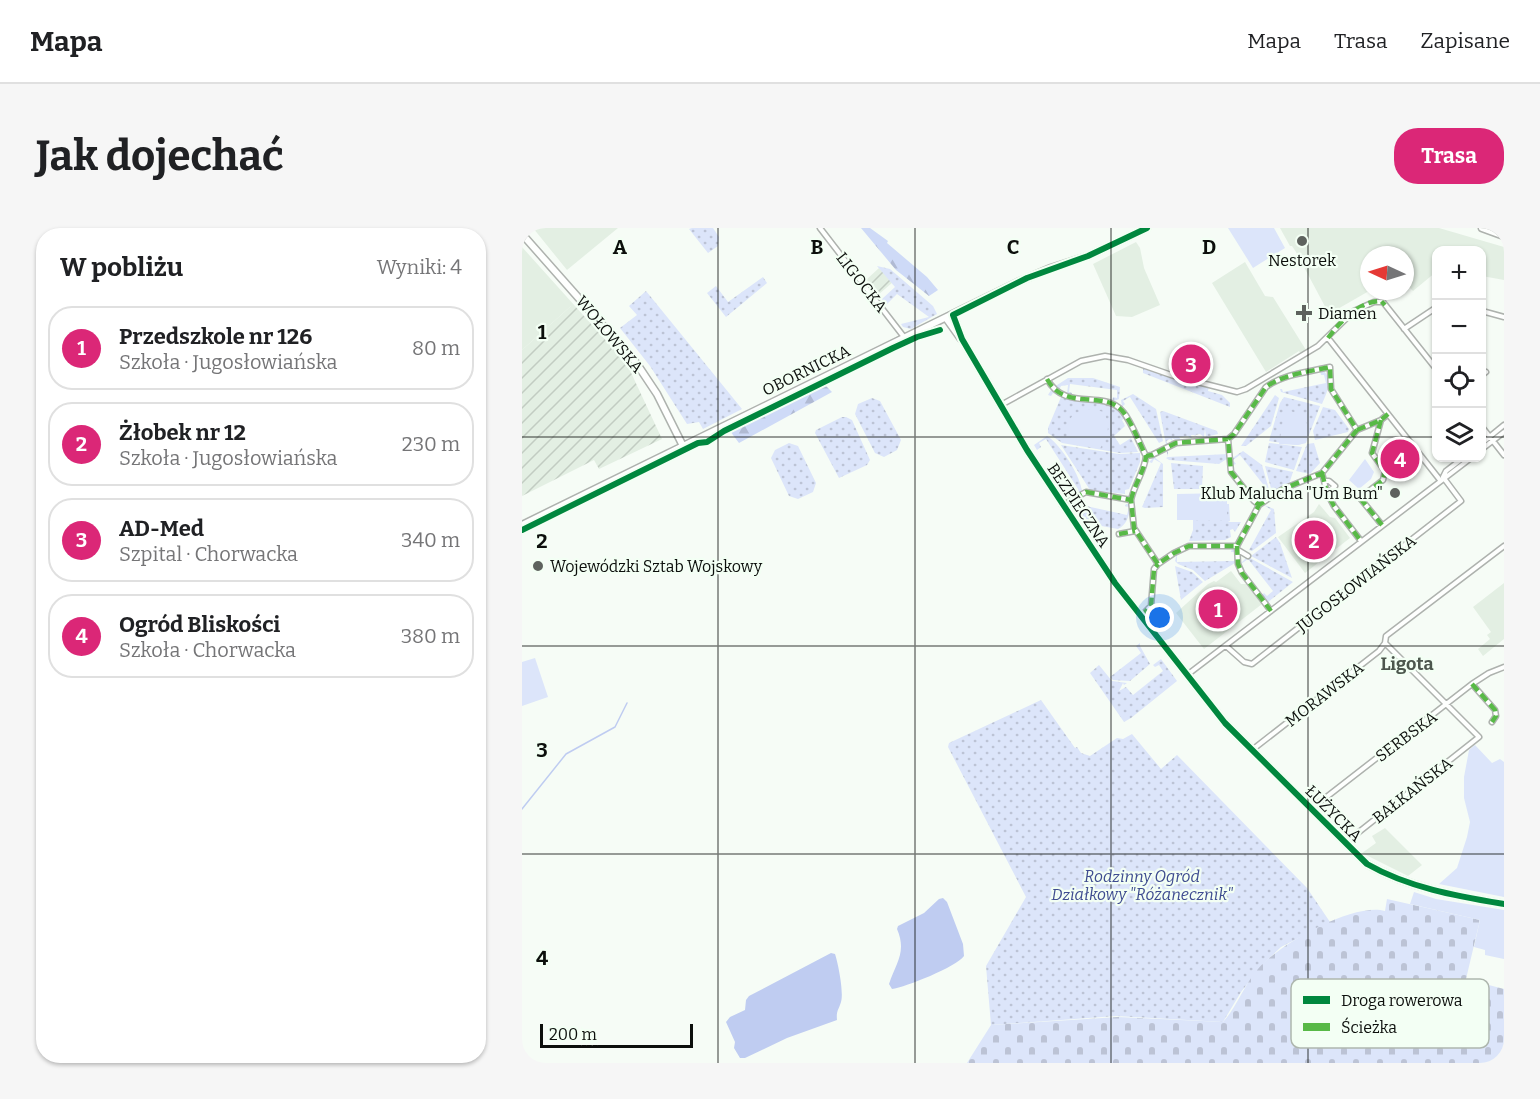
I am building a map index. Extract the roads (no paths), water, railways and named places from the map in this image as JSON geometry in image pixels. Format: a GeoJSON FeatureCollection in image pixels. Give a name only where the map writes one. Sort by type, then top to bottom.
{"type":"FeatureCollection","features":[{"type":"Feature","properties":{"kind":"street","name":"LIGOCKA"},"geometry":{"type":"LineString","coordinates":[[820,228],[904,337]]}},
{"type":"Feature","properties":{"kind":"street","name":"OBORNICKA"},"geometry":{"type":"LineString","coordinates":[[522,525],[1027,278],[1095,253],[1147,228]]}},
{"type":"Feature","properties":{"kind":"street"},"geometry":{"type":"LineString","coordinates":[[1482,228],[1504,236]]}},
{"type":"Feature","properties":{"kind":"street","name":"WOŁOWSKA"},"geometry":{"type":"LineString","coordinates":[[522,234],[637,364],[657,394],[683,446]]}},
{"type":"Feature","properties":{"kind":"street"},"geometry":{"type":"LineString","coordinates":[[1000,406],[1081,361],[1105,357],[1131,361],[1174,376],[1237,392],[1246,389],[1318,346],[1354,311],[1379,301],[1383,302],[1432,364]]}},
{"type":"Feature","properties":{"kind":"street"},"geometry":{"type":"LineString","coordinates":[[1404,329],[1432,309]]}},
{"type":"Feature","properties":{"kind":"street"},"geometry":{"type":"LineString","coordinates":[[1486,312],[1504,317]]}},
{"type":"Feature","properties":{"kind":"street","name":"BEZPIECZNA"},"geometry":{"type":"LineString","coordinates":[[953,315],[962,339]]}},
{"type":"Feature","properties":{"kind":"street","name":"BEZPIECZNA"},"geometry":{"type":"LineString","coordinates":[[946,318],[962,339],[1000,406],[1062,505],[1115,583],[1187,675]]}},
{"type":"Feature","properties":{"kind":"street"},"geometry":{"type":"LineString","coordinates":[[1328,338],[1442,479]]}},
{"type":"Feature","properties":{"kind":"street"},"geometry":{"type":"LineString","coordinates":[[1146,456],[1176,443],[1228,439],[1271,383],[1285,376],[1330,367],[1331,389],[1357,430]]}},
{"type":"Feature","properties":{"kind":"street"},"geometry":{"type":"LineString","coordinates":[[1047,380],[1051,387],[1062,394],[1112,404],[1122,409],[1146,456],[1131,500],[1132,525],[1158,564]]}},
{"type":"Feature","properties":{"kind":"street"},"geometry":{"type":"LineString","coordinates":[[1271,611],[1242,573],[1238,564],[1238,548],[1259,505],[1282,489],[1322,473],[1357,430],[1381,420],[1388,414]]}},
{"type":"Feature","properties":{"kind":"street"},"geometry":{"type":"LineString","coordinates":[[1381,420],[1372,453],[1385,471],[1383,480],[1360,498],[1382,525]]}},
{"type":"Feature","properties":{"kind":"street"},"geometry":{"type":"LineString","coordinates":[[1486,445],[1504,425]]}},
{"type":"Feature","properties":{"kind":"street"},"geometry":{"type":"LineString","coordinates":[[1486,432],[1504,455]]}},
{"type":"Feature","properties":{"kind":"street"},"geometry":{"type":"LineString","coordinates":[[1486,441],[1504,432]]}},
{"type":"Feature","properties":{"kind":"street"},"geometry":{"type":"LineString","coordinates":[[1228,439],[1231,472],[1259,505]]}},
{"type":"Feature","properties":{"kind":"street","name":"JUGOSŁOWIAŃSKA"},"geometry":{"type":"LineString","coordinates":[[1442,479],[1446,471],[1458,462]]}},
{"type":"Feature","properties":{"kind":"street","name":"JUGOSŁOWIAŃSKA"},"geometry":{"type":"LineString","coordinates":[[1187,675],[1464,462]]}},
{"type":"Feature","properties":{"kind":"street"},"geometry":{"type":"LineString","coordinates":[[1322,473],[1327,493],[1334,506],[1361,541]]}},
{"type":"Feature","properties":{"kind":"street","name":"JUGOSŁOWIAŃSKA"},"geometry":{"type":"LineString","coordinates":[[1227,646],[1244,662],[1252,664],[1461,501],[1442,479]]}},
{"type":"Feature","properties":{"kind":"street"},"geometry":{"type":"LineString","coordinates":[[1324,481],[1329,481],[1335,486],[1327,493]]}},
{"type":"Feature","properties":{"kind":"street"},"geometry":{"type":"LineString","coordinates":[[1062,505],[1086,492],[1131,500]]}},
{"type":"Feature","properties":{"kind":"street"},"geometry":{"type":"LineString","coordinates":[[1119,534],[1136,531]]}},
{"type":"Feature","properties":{"kind":"street"},"geometry":{"type":"LineString","coordinates":[[1141,616],[1151,606],[1154,569],[1174,553],[1189,546],[1238,548],[1248,556]]}},
{"type":"Feature","properties":{"kind":"street","name":"MORAWSKA"},"geometry":{"type":"LineString","coordinates":[[1252,750],[1379,651],[1385,643],[1386,636],[1504,546]]}},
{"type":"Feature","properties":{"kind":"street"},"geometry":{"type":"LineString","coordinates":[[1385,643],[1447,704]]}},
{"type":"Feature","properties":{"kind":"street","name":"SERBSKA"},"geometry":{"type":"LineString","coordinates":[[1311,809],[1472,684],[1504,667]]}},
{"type":"Feature","properties":{"kind":"street","name":"ŁUŻYCKA"},"geometry":{"type":"LineString","coordinates":[[1187,675],[1225,723],[1367,864],[1396,879],[1445,893],[1504,904]]}},
{"type":"Feature","properties":{"kind":"street"},"geometry":{"type":"LineString","coordinates":[[1472,684],[1495,710],[1496,716],[1492,722]]}},
{"type":"Feature","properties":{"kind":"street","name":"BAŁKAŃSKA"},"geometry":{"type":"LineString","coordinates":[[1345,843],[1479,737],[1447,704]]}},
{"type":"Feature","properties":{"kind":"waterway"},"geometry":{"type":"LineString","coordinates":[[522,809],[566,754],[615,727],[627,703]]}},
{"type":"Feature","properties":{"kind":"tram line"},"geometry":{"type":"LineString","coordinates":[[1499,228],[1504,230]]}},
{"type":"Feature","properties":{"kind":"place","name":"Nestorek"},"geometry":{"type":"Point","coordinates":[1302,241]}},
{"type":"Feature","properties":{"kind":"place","name":"Diamen"},"geometry":{"type":"Point","coordinates":[1304,313]}},
{"type":"Feature","properties":{"kind":"place","name":"AD-Med"},"geometry":{"type":"Point","coordinates":[1191,364]}},
{"type":"Feature","properties":{"kind":"place","name":"Ogród Bliskości"},"geometry":{"type":"Point","coordinates":[1400,459]}},
{"type":"Feature","properties":{"kind":"place","name":"Klub Malucha \"Um Bum\""},"geometry":{"type":"Point","coordinates":[1395,493]}},
{"type":"Feature","properties":{"kind":"place","name":"Żłobek nr 12"},"geometry":{"type":"Point","coordinates":[1314,540]}},
{"type":"Feature","properties":{"kind":"place","name":"Wojewódzki Sztab Wojskowy"},"geometry":{"type":"Point","coordinates":[538,566]}},
{"type":"Feature","properties":{"kind":"place","name":"Przedszkole nr 126"},"geometry":{"type":"Point","coordinates":[1218,609]}},
{"type":"Feature","properties":{"kind":"district","name":"Ligota"},"geometry":{"type":"Point","coordinates":[1407,664]}},
{"type":"Feature","properties":{"kind":"park label","name":"Rodzinny Ogród Działkowy \"Różanecznik\""},"geometry":{"type":"Point","coordinates":[1142,885]}}]}
